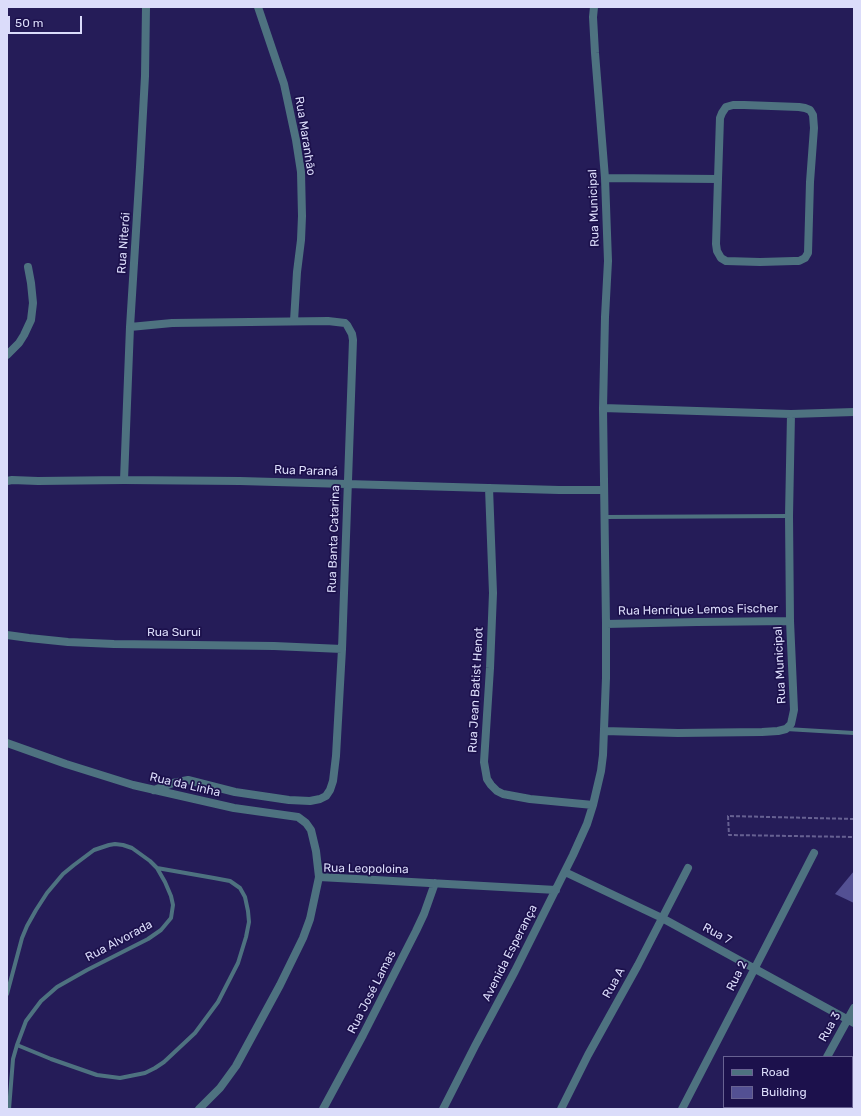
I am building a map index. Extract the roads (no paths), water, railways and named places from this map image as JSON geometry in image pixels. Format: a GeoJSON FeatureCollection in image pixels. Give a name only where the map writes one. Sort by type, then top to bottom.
{"type":"FeatureCollection","features":[{"type":"Feature","properties":{"kind":"street","name":"Rua Niterói"},"geometry":{"type":"LineString","coordinates":[[124,480],[130,327],[140,168],[146,7]]}},
{"type":"Feature","properties":{"kind":"street","name":"Rua Maranhão"},"geometry":{"type":"LineString","coordinates":[[258,7],[284,84],[301,172],[301,240],[297,272],[294,321]]}},
{"type":"Feature","properties":{"kind":"street","name":"Rua Municipal"},"geometry":{"type":"LineString","coordinates":[[593,805],[602,760],[606,678],[603,408],[608,261],[605,178],[595,53],[594,7]]}},
{"type":"Feature","properties":{"kind":"street"},"geometry":{"type":"LineString","coordinates":[[733,105],[744,105],[810,110],[814,132],[810,182],[808,254],[806,258],[794,262],[760,262],[726,261],[721,258],[717,251],[716,244],[718,179],[720,118],[726,108],[733,105]]}},
{"type":"Feature","properties":{"kind":"street"},"geometry":{"type":"LineString","coordinates":[[605,178],[718,179]]}},
{"type":"Feature","properties":{"kind":"street"},"geometry":{"type":"LineString","coordinates":[[7,355],[21,339],[31,320],[33,302],[28,267]]}},
{"type":"Feature","properties":{"kind":"street","name":"Rua Banta Catarina"},"geometry":{"type":"LineString","coordinates":[[130,327],[172,323],[328,321],[345,323],[349,328],[352,334],[353,353],[350,391],[342,649],[336,756],[333,781],[330,790],[326,796],[310,801],[289,800],[235,792],[188,780],[173,782],[154,790]]}},
{"type":"Feature","properties":{"kind":"street"},"geometry":{"type":"LineString","coordinates":[[603,408],[791,414],[854,412]]}},
{"type":"Feature","properties":{"kind":"street","name":"Rua Municipal"},"geometry":{"type":"LineString","coordinates":[[786,729],[791,724],[794,710],[790,620],[789,516],[791,414]]}},
{"type":"Feature","properties":{"kind":"street","name":"Rua Paraná"},"geometry":{"type":"LineString","coordinates":[[7,481],[240,481],[604,490]]}},
{"type":"Feature","properties":{"kind":"street","name":"Rua Jean Batist Henot"},"geometry":{"type":"LineString","coordinates":[[489,488],[493,593],[484,762],[488,779],[491,785],[503,794],[530,799],[593,805]]}},
{"type":"Feature","properties":{"kind":"street","name":"Rua Henrique Lemos Fischer"},"geometry":{"type":"LineString","coordinates":[[606,624],[790,620]]}},
{"type":"Feature","properties":{"kind":"street","name":"Rua Surui"},"geometry":{"type":"LineString","coordinates":[[7,635],[68,642],[114,644],[274,646],[342,649]]}},
{"type":"Feature","properties":{"kind":"street"},"geometry":{"type":"LineString","coordinates":[[604,731],[678,733],[762,732],[786,729]]}},
{"type":"Feature","properties":{"kind":"street","name":"Rua da Linha"},"geometry":{"type":"LineString","coordinates":[[7,743],[66,764],[133,785],[234,808],[298,817],[308,826],[313,836],[318,877]]}},
{"type":"Feature","properties":{"kind":"street","name":"Avenida Esperança"},"geometry":{"type":"LineString","coordinates":[[442,1109],[515,971],[565,872],[587,824],[593,805]]}},
{"type":"Feature","properties":{"kind":"street","name":"Rua 2"},"geometry":{"type":"LineString","coordinates":[[682,1109],[814,853]]}},
{"type":"Feature","properties":{"kind":"street","name":"Rua A"},"geometry":{"type":"LineString","coordinates":[[561,1109],[588,1055],[638,965],[688,868]]}},
{"type":"Feature","properties":{"kind":"street","name":"Rua 7"},"geometry":{"type":"LineString","coordinates":[[565,872],[662,918],[851,1021]]}},
{"type":"Feature","properties":{"kind":"street","name":"Rua Leopoloina"},"geometry":{"type":"LineString","coordinates":[[199,1109],[220,1088],[236,1066],[280,985],[303,938],[310,918],[318,877],[556,890]]}},
{"type":"Feature","properties":{"kind":"street","name":"Rua José Lamas"},"geometry":{"type":"LineString","coordinates":[[323,1109],[416,931],[435,883]]}},
{"type":"Feature","properties":{"kind":"street","name":"Rua 3"},"geometry":{"type":"LineString","coordinates":[[828,1056],[851,1021],[854,1008]]}},
{"type":"Feature","properties":{"kind":"lane"},"geometry":{"type":"LineString","coordinates":[[604,517],[789,516]]}},
{"type":"Feature","properties":{"kind":"lane"},"geometry":{"type":"LineString","coordinates":[[786,729],[854,733]]}},
{"type":"Feature","properties":{"kind":"lane","name":"Rua Alvorada"},"geometry":{"type":"LineString","coordinates":[[7,994],[22,938],[27,926],[47,893],[74,865],[94,850],[114,844],[132,848],[157,868],[171,896],[171,918],[161,930],[148,939],[93,966],[57,987],[41,1001],[26,1020],[17,1045],[13,1059],[9,1109]]}},
{"type":"Feature","properties":{"kind":"lane"},"geometry":{"type":"LineString","coordinates":[[17,1045],[97,1075],[120,1078],[145,1073],[155,1068],[164,1062],[195,1033],[218,1002],[238,963],[249,922],[245,897],[240,888],[230,881],[157,868]]}}]}
